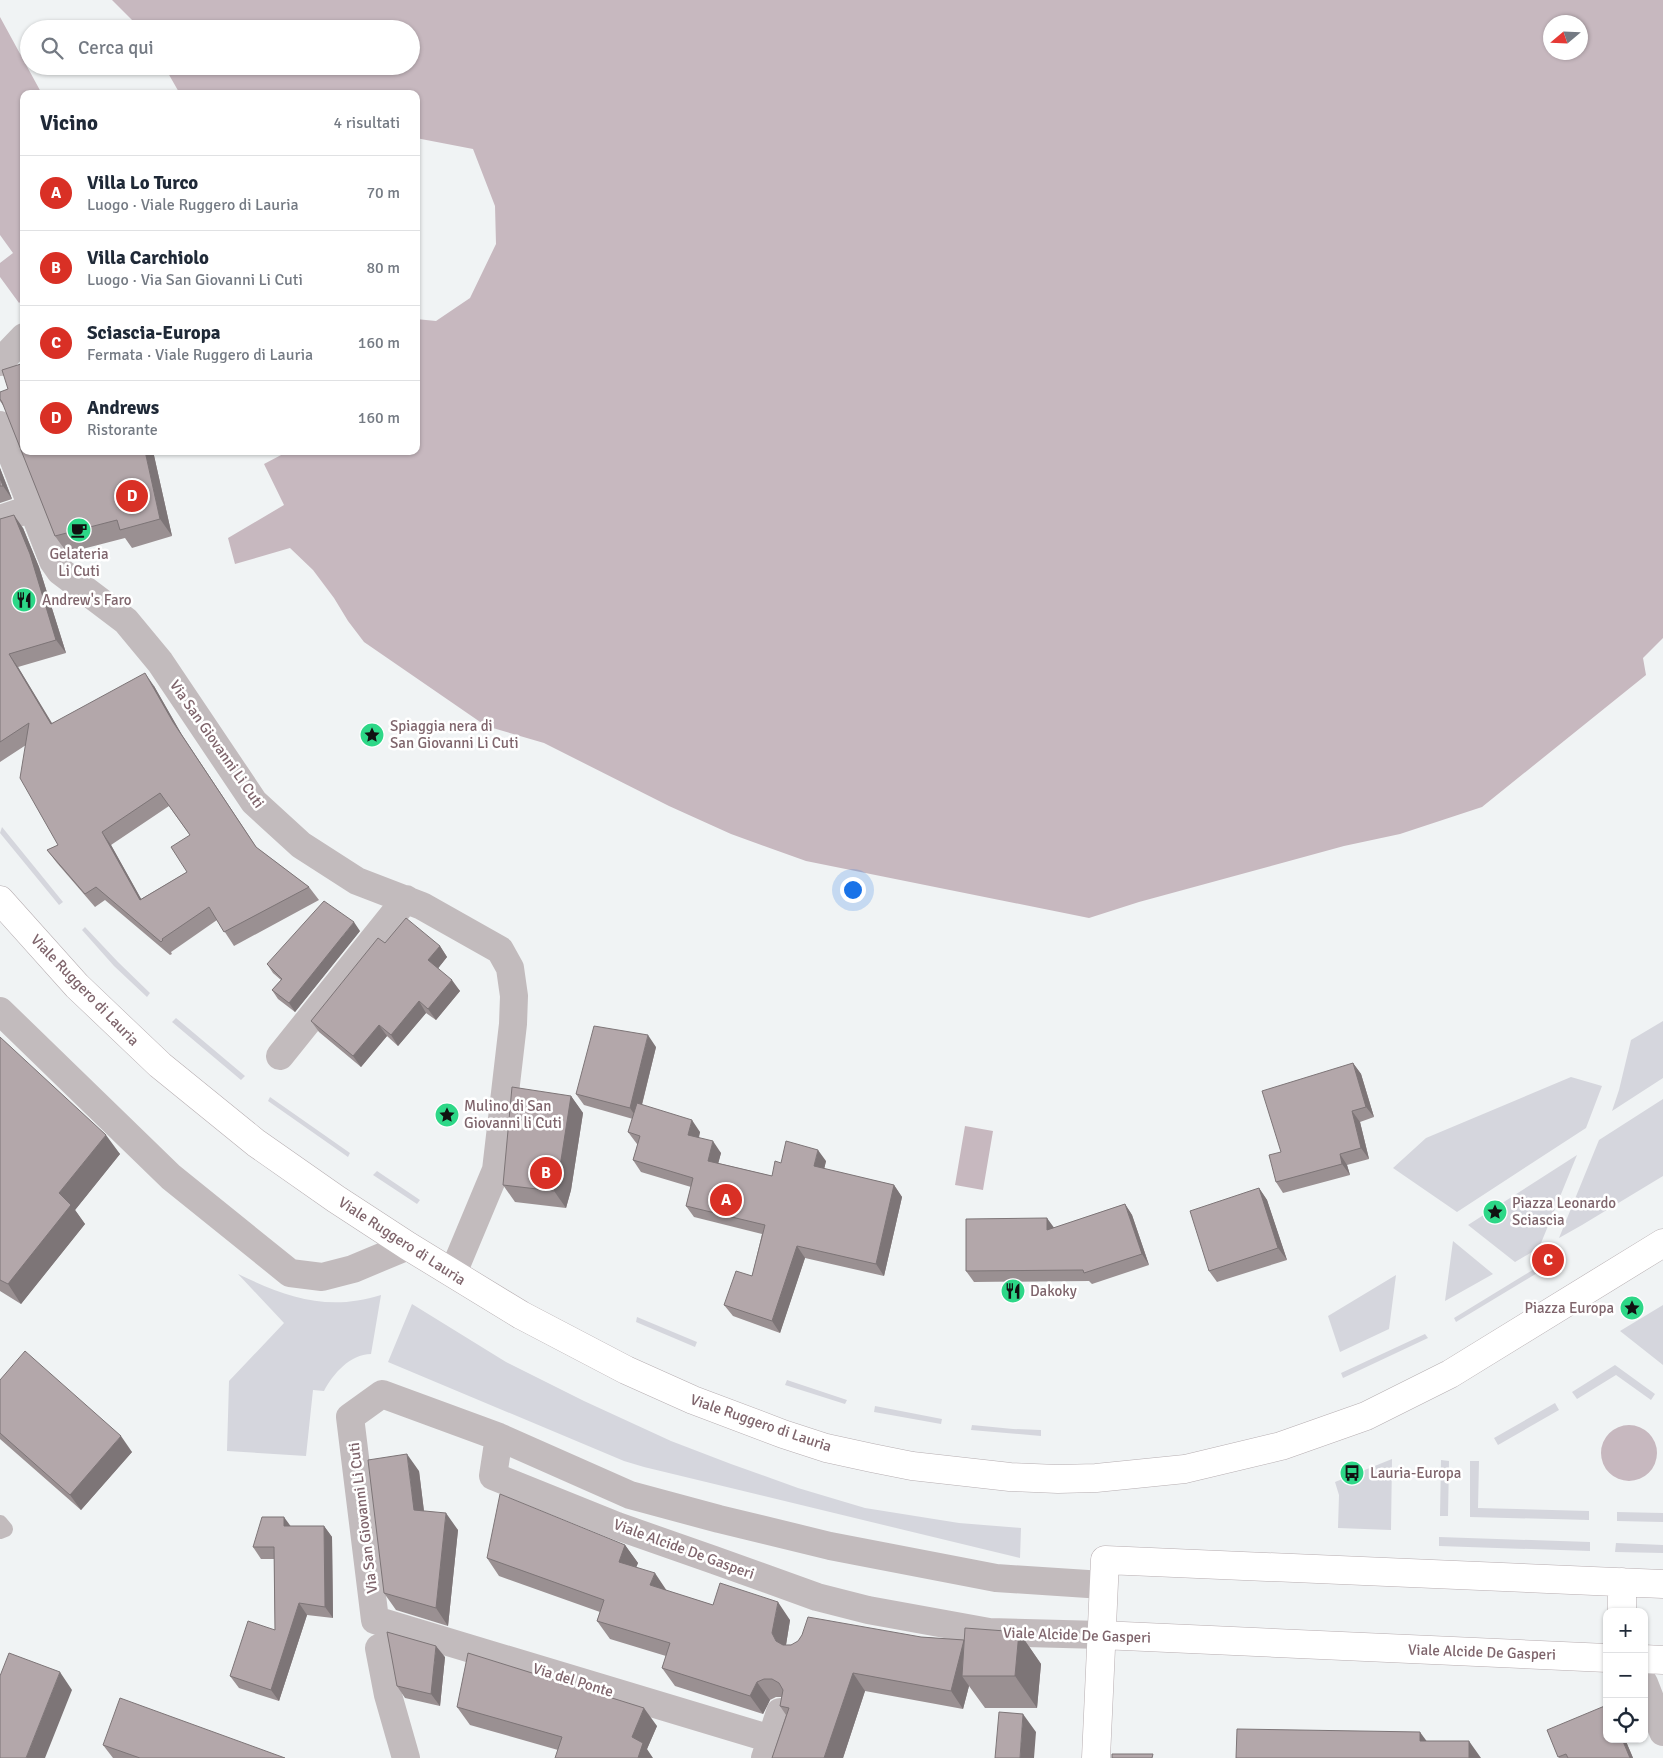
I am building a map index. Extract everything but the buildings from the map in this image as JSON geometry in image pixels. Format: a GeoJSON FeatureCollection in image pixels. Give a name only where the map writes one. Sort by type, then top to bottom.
{"type":"FeatureCollection","features":[{"type":"Feature","properties":{"kind":"main road","name":"Viale Ruggero di Lauria"},"geometry":{"type":"LineString","coordinates":[[0,900],[76,986],[160,1065],[256,1143],[336,1199],[453,1274],[521,1315],[626,1370],[693,1400],[826,1448],[912,1466],[1010,1477],[1086,1479],[1185,1469],[1281,1446],[1366,1416],[1450,1374],[1663,1242]]}},
{"type":"Feature","properties":{"kind":"main road"},"geometry":{"type":"LineString","coordinates":[[1096,1758],[1104,1572],[1663,1584]]}},
{"type":"Feature","properties":{"kind":"main road"},"geometry":{"type":"LineString","coordinates":[[1622,1582],[1622,1608]]}},
{"type":"Feature","properties":{"kind":"main road","name":"Viale Alcide De Gasperi"},"geometry":{"type":"LineString","coordinates":[[1101,1635],[1603,1658]]}},
{"type":"Feature","properties":{"kind":"main road"},"geometry":{"type":"LineString","coordinates":[[1648,1659],[1663,1660]]}},
{"type":"Feature","properties":{"kind":"street"},"geometry":{"type":"LineString","coordinates":[[0,362],[20,341]]}},
{"type":"Feature","properties":{"kind":"street","name":"Via San Giovanni Li Cuti"},"geometry":{"type":"LineString","coordinates":[[0,425],[53,561],[60,571],[126,621],[160,662],[254,802],[301,845],[357,881],[422,906],[500,950],[510,968],[514,996],[513,1024],[496,1170],[453,1274]]}},
{"type":"Feature","properties":{"kind":"street"},"geometry":{"type":"LineString","coordinates":[[0,519],[33,508]]}},
{"type":"Feature","properties":{"kind":"street"},"geometry":{"type":"LineString","coordinates":[[280,1056],[406,899]]}},
{"type":"Feature","properties":{"kind":"street"},"geometry":{"type":"LineString","coordinates":[[0,1011],[171,1177],[290,1273],[322,1277],[353,1269],[408,1246]]}},
{"type":"Feature","properties":{"kind":"street","name":"Via San Giovanni Li Cuti"},"geometry":{"type":"LineString","coordinates":[[375,1620],[350,1417],[382,1394],[499,1437]]}},
{"type":"Feature","properties":{"kind":"street"},"geometry":{"type":"LineString","coordinates":[[499,1437],[630,1495],[830,1546],[996,1578],[1104,1572]]}},
{"type":"Feature","properties":{"kind":"street","name":"Viale Alcide De Gasperi"},"geometry":{"type":"LineString","coordinates":[[499,1437],[493,1476],[617,1526],[817,1596],[868,1610],[989,1632],[1101,1635]]}},
{"type":"Feature","properties":{"kind":"street","name":"Via del Ponte"},"geometry":{"type":"LineString","coordinates":[[375,1620],[768,1749]]}},
{"type":"Feature","properties":{"kind":"street"},"geometry":{"type":"LineString","coordinates":[[379,1648],[388,1695],[406,1758]]}},
{"type":"Feature","properties":{"kind":"street"},"geometry":{"type":"LineString","coordinates":[[1648,1693],[1663,1732]]}},
{"type":"Feature","properties":{"kind":"street"},"geometry":{"type":"LineString","coordinates":[[768,1749],[780,1712]]}},
{"type":"Feature","properties":{"kind":"lane"},"geometry":{"type":"LineString","coordinates":[[0,1524],[5,1529],[0,1530]]}},
{"type":"Feature","properties":{"kind":"shaded area"},"geometry":{"type":"Polygon","coordinates":[[[112,0],[1663,0],[1663,638],[1643,658],[1646,675],[1482,807],[1400,834],[1344,846],[1139,902],[1089,918],[806,861],[731,834],[669,806],[544,743],[486,726],[364,642],[313,570],[290,548],[235,564],[228,538],[284,505],[264,464],[281,455],[420,455],[420,319],[436,321],[470,298],[496,244],[495,206],[473,149],[420,139],[420,90],[178,90],[169,75],[420,75],[420,20],[132,20],[112,0]]]}},
{"type":"Feature","properties":{"kind":"shaded area"},"geometry":{"type":"Polygon","coordinates":[[[0,17],[20,54],[20,75],[32,75],[40,90],[20,90],[19,303],[0,277],[0,263],[13,253],[0,235],[0,17]]]}},
{"type":"Feature","properties":{"kind":"shaded area"},"geometry":{"type":"Polygon","coordinates":[[[2,827],[63,902],[59,905],[0,833],[2,827]]]}},
{"type":"Feature","properties":{"kind":"shaded area"},"geometry":{"type":"Polygon","coordinates":[[[85,927],[150,993],[147,997],[114,966],[82,930],[85,927]]]}},
{"type":"Feature","properties":{"kind":"shaded area"},"geometry":{"type":"Polygon","coordinates":[[[176,1018],[245,1076],[241,1080],[172,1022],[176,1018]]]}},
{"type":"Feature","properties":{"kind":"shaded area"},"geometry":{"type":"Polygon","coordinates":[[[1663,1021],[1663,1078],[1612,1111],[1631,1040],[1663,1021]]]}},
{"type":"Feature","properties":{"kind":"shaded area"},"geometry":{"type":"Polygon","coordinates":[[[1571,1077],[1602,1086],[1586,1128],[1457,1212],[1393,1168],[1426,1138],[1571,1077]]]}},
{"type":"Feature","properties":{"kind":"shaded area"},"geometry":{"type":"Polygon","coordinates":[[[270,1097],[350,1153],[348,1157],[268,1101],[270,1097]]]}},
{"type":"Feature","properties":{"kind":"shaded area"},"geometry":{"type":"Polygon","coordinates":[[[1663,1099],[1663,1176],[1559,1238],[1599,1140],[1663,1099]]]}},
{"type":"Feature","properties":{"kind":"shaded area"},"geometry":{"type":"Polygon","coordinates":[[[965,1126],[993,1131],[983,1190],[955,1185],[965,1126]]]}},
{"type":"Feature","properties":{"kind":"shaded area"},"geometry":{"type":"Polygon","coordinates":[[[1577,1155],[1539,1248],[1515,1262],[1468,1225],[1577,1155]]]}},
{"type":"Feature","properties":{"kind":"shaded area"},"geometry":{"type":"Polygon","coordinates":[[[377,1171],[420,1200],[417,1204],[373,1175],[377,1171]]]}},
{"type":"Feature","properties":{"kind":"shaded area"},"geometry":{"type":"Polygon","coordinates":[[[1453,1241],[1493,1274],[1445,1301],[1453,1241]]]}},
{"type":"Feature","properties":{"kind":"shaded area"},"geometry":{"type":"Polygon","coordinates":[[[1536,1268],[1539,1272],[1456,1322],[1454,1318],[1536,1268]]]}},
{"type":"Feature","properties":{"kind":"shaded area"},"geometry":{"type":"Polygon","coordinates":[[[238,1274],[273,1289],[307,1300],[343,1302],[381,1295],[371,1354],[356,1357],[349,1361],[332,1378],[324,1391],[313,1390],[306,1456],[227,1451],[229,1381],[284,1323],[238,1274]]]}},
{"type":"Feature","properties":{"kind":"shaded area"},"geometry":{"type":"Polygon","coordinates":[[[1396,1275],[1389,1329],[1340,1352],[1328,1316],[1396,1275]]]}},
{"type":"Feature","properties":{"kind":"shaded area"},"geometry":{"type":"Polygon","coordinates":[[[412,1304],[506,1362],[671,1441],[731,1464],[798,1488],[865,1508],[959,1523],[1021,1528],[1020,1558],[624,1461],[388,1362],[412,1304]]]}},
{"type":"Feature","properties":{"kind":"shaded area"},"geometry":{"type":"Polygon","coordinates":[[[1663,1305],[1663,1365],[1620,1331],[1663,1305]]]}},
{"type":"Feature","properties":{"kind":"shaded area"},"geometry":{"type":"Polygon","coordinates":[[[637,1317],[697,1342],[695,1347],[636,1322],[637,1317]]]}},
{"type":"Feature","properties":{"kind":"shaded area"},"geometry":{"type":"Polygon","coordinates":[[[1425,1334],[1428,1338],[1343,1378],[1341,1373],[1425,1334]]]}},
{"type":"Feature","properties":{"kind":"shaded area"},"geometry":{"type":"Polygon","coordinates":[[[1615,1365],[1655,1394],[1651,1400],[1616,1375],[1577,1399],[1572,1392],[1615,1365]]]}},
{"type":"Feature","properties":{"kind":"shaded area"},"geometry":{"type":"Polygon","coordinates":[[[787,1380],[847,1400],[845,1404],[785,1385],[787,1380]]]}},
{"type":"Feature","properties":{"kind":"shaded area"},"geometry":{"type":"Polygon","coordinates":[[[1555,1403],[1559,1410],[1498,1445],[1494,1438],[1555,1403]]]}},
{"type":"Feature","properties":{"kind":"shaded area"},"geometry":{"type":"Polygon","coordinates":[[[875,1406],[942,1419],[941,1424],[874,1412],[875,1406]]]}},
{"type":"Feature","properties":{"kind":"shaded area"},"geometry":{"type":"Polygon","coordinates":[[[972,1425],[1041,1430],[1041,1436],[971,1430],[972,1425]]]}},
{"type":"Feature","properties":{"kind":"shaded area"},"geometry":{"type":"Polygon","coordinates":[[[1624,1425],[1634,1425],[1649,1433],[1655,1442],[1657,1453],[1655,1464],[1649,1473],[1634,1481],[1624,1481],[1613,1476],[1606,1469],[1601,1458],[1601,1448],[1606,1437],[1613,1430],[1624,1425]]]}},
{"type":"Feature","properties":{"kind":"shaded area"},"geometry":{"type":"Polygon","coordinates":[[[1392,1459],[1391,1530],[1338,1528],[1339,1495],[1335,1482],[1392,1459]]]}},
{"type":"Feature","properties":{"kind":"shaded area"},"geometry":{"type":"Polygon","coordinates":[[[1441,1460],[1449,1461],[1448,1516],[1440,1516],[1441,1460]]]}},
{"type":"Feature","properties":{"kind":"shaded area"},"geometry":{"type":"Polygon","coordinates":[[[1470,1461],[1479,1461],[1478,1508],[1589,1511],[1589,1520],[1470,1517],[1470,1461]]]}},
{"type":"Feature","properties":{"kind":"shaded area"},"geometry":{"type":"Polygon","coordinates":[[[1617,1512],[1663,1513],[1663,1522],[1617,1521],[1617,1512]]]}},
{"type":"Feature","properties":{"kind":"shaded area"},"geometry":{"type":"Polygon","coordinates":[[[1439,1537],[1590,1542],[1590,1551],[1439,1546],[1439,1537]]]}},
{"type":"Feature","properties":{"kind":"shaded area"},"geometry":{"type":"Polygon","coordinates":[[[1616,1543],[1663,1545],[1663,1553],[1615,1552],[1616,1543]]]}},
{"type":"Feature","properties":{"kind":"place","name":"Andrews"},"geometry":{"type":"Point","coordinates":[132,496]}},
{"type":"Feature","properties":{"kind":"place","name":"Gelateria Li Cuti"},"geometry":{"type":"Point","coordinates":[79,530]}},
{"type":"Feature","properties":{"kind":"place","name":"Andrew's Faro"},"geometry":{"type":"Point","coordinates":[24,600]}},
{"type":"Feature","properties":{"kind":"place","name":"Spiaggia nera di San Giovanni Li Cuti"},"geometry":{"type":"Point","coordinates":[372,735]}},
{"type":"Feature","properties":{"kind":"place","name":"Mulino di San Giovanni li Cuti"},"geometry":{"type":"Point","coordinates":[447,1115]}},
{"type":"Feature","properties":{"kind":"place","name":"Villa Carchiolo"},"geometry":{"type":"Point","coordinates":[546,1173]}},
{"type":"Feature","properties":{"kind":"place","name":"Villa Lo Turco"},"geometry":{"type":"Point","coordinates":[726,1200]}},
{"type":"Feature","properties":{"kind":"place","name":"Piazza Leonardo Sciascia"},"geometry":{"type":"Point","coordinates":[1495,1212]}},
{"type":"Feature","properties":{"kind":"place","name":"Sciascia-Europa"},"geometry":{"type":"Point","coordinates":[1548,1260]}},
{"type":"Feature","properties":{"kind":"place","name":"Dakoky"},"geometry":{"type":"Point","coordinates":[1013,1291]}},
{"type":"Feature","properties":{"kind":"place","name":"Piazza Europa"},"geometry":{"type":"Point","coordinates":[1632,1308]}},
{"type":"Feature","properties":{"kind":"place","name":"Lauria-Europa"},"geometry":{"type":"Point","coordinates":[1352,1473]}}]}
